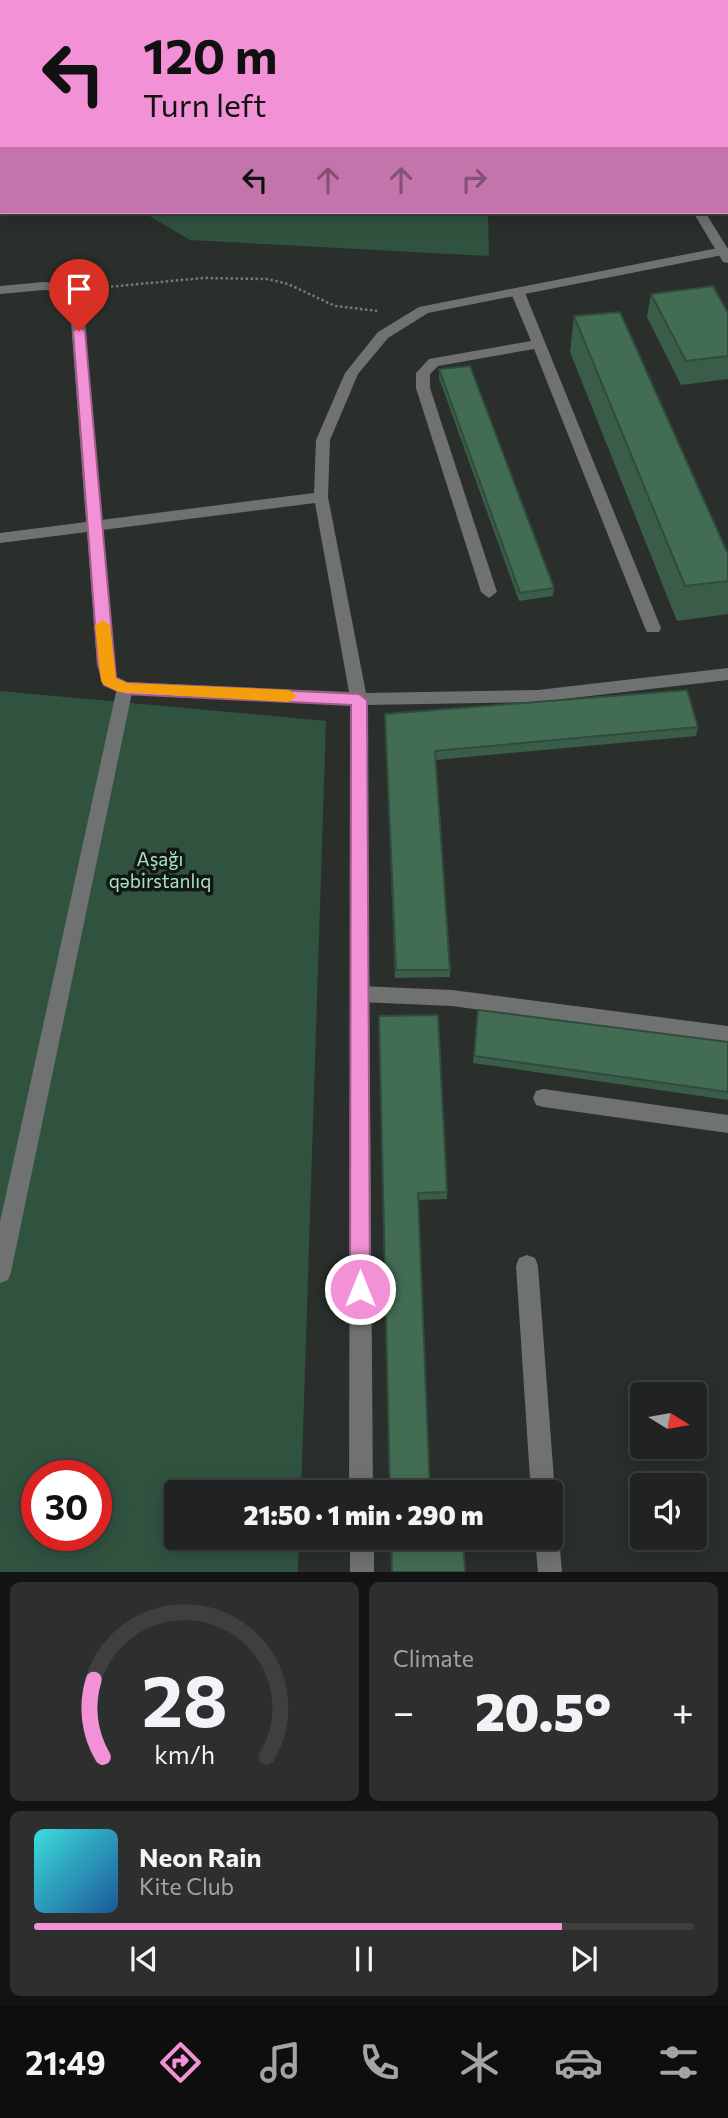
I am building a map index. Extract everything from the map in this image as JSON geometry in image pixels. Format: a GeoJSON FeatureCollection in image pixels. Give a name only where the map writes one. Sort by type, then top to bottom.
{"type":"FeatureCollection","features":[{"type":"Feature","properties":{"kind":"street"},"geometry":{"type":"LineString","coordinates":[[361,1480],[359,700],[321,498],[323,440],[352,373],[383,335],[424,310],[726,255],[700,214]]}},
{"type":"Feature","properties":{"kind":"street"},"geometry":{"type":"LineString","coordinates":[[0,290],[44,286],[73,289],[77,303],[105,664],[109,681],[125,688],[359,700],[434,700],[541,696],[728,674]]}},
{"type":"Feature","properties":{"kind":"street"},"geometry":{"type":"LineString","coordinates":[[519,293],[653,628]]}},
{"type":"Feature","properties":{"kind":"street"},"geometry":{"type":"LineString","coordinates":[[489,592],[423,388],[423,373],[435,362],[539,344]]}},
{"type":"Feature","properties":{"kind":"street"},"geometry":{"type":"LineString","coordinates":[[0,538],[321,498]]}},
{"type":"Feature","properties":{"kind":"street"},"geometry":{"type":"LineString","coordinates":[[0,1272],[125,688]]}},
{"type":"Feature","properties":{"kind":"street"},"geometry":{"type":"LineString","coordinates":[[360,994],[452,998],[728,1035]]}},
{"type":"Feature","properties":{"kind":"street"},"geometry":{"type":"LineString","coordinates":[[544,1098],[728,1124]]}},
{"type":"Feature","properties":{"kind":"street"},"geometry":{"type":"LineString","coordinates":[[527,1266],[542,1480]]}},
{"type":"Feature","properties":{"kind":"street"},"geometry":{"type":"LineString","coordinates":[[362,1550],[362,1572]]}},
{"type":"Feature","properties":{"kind":"street"},"geometry":{"type":"LineString","coordinates":[[548,1550],[550,1572]]}},
{"type":"Feature","properties":{"kind":"path"},"geometry":{"type":"LineString","coordinates":[[73,289],[228,278],[268,279],[295,285],[321,300],[354,311],[424,310]]}},
{"type":"Feature","properties":{"kind":"green space"},"geometry":{"type":"Polygon","coordinates":[[[146,214],[488,214],[489,256],[190,240],[146,214]]]}},
{"type":"Feature","properties":{"kind":"green space","name":"Aşağı qəbirstanlıq"},"geometry":{"type":"Polygon","coordinates":[[[0,691],[326,721],[301,1480],[164,1480],[164,1550],[299,1550],[298,1572],[0,1572],[0,691]]]}},
{"type":"Feature","properties":{"kind":"building"},"geometry":{"type":"Polygon","coordinates":[[[713,286],[728,313],[728,356],[686,361],[651,294],[713,286]]]}},
{"type":"Feature","properties":{"kind":"building"},"geometry":{"type":"Polygon","coordinates":[[[620,312],[728,554],[728,581],[685,586],[574,316],[620,312]]]}},
{"type":"Feature","properties":{"kind":"building"},"geometry":{"type":"Polygon","coordinates":[[[470,366],[554,588],[520,593],[439,369],[470,366]]]}},
{"type":"Feature","properties":{"kind":"building"},"geometry":{"type":"Polygon","coordinates":[[[687,690],[698,727],[435,751],[450,970],[396,970],[385,714],[687,690]]]}},
{"type":"Feature","properties":{"kind":"building"},"geometry":{"type":"Polygon","coordinates":[[[478,1010],[728,1042],[728,1092],[474,1056],[478,1010]]]}},
{"type":"Feature","properties":{"kind":"building"},"geometry":{"type":"Polygon","coordinates":[[[438,1015],[447,1192],[418,1193],[429,1480],[390,1480],[379,1016],[438,1015]]]}},
{"type":"Feature","properties":{"kind":"building"},"geometry":{"type":"Polygon","coordinates":[[[391,1550],[464,1550],[465,1572],[392,1572],[391,1550]]]}},
{"type":"Feature","properties":{"kind":"slow traffic"},"geometry":{"type":"LineString","coordinates":[[103,625],[105,664],[109,681],[125,688],[289,696]]}},
{"type":"Feature","properties":{"kind":"route"},"geometry":{"type":"LineString","coordinates":[[79,331],[105,664],[109,681],[125,688],[359,700],[360,1289]]}}]}
